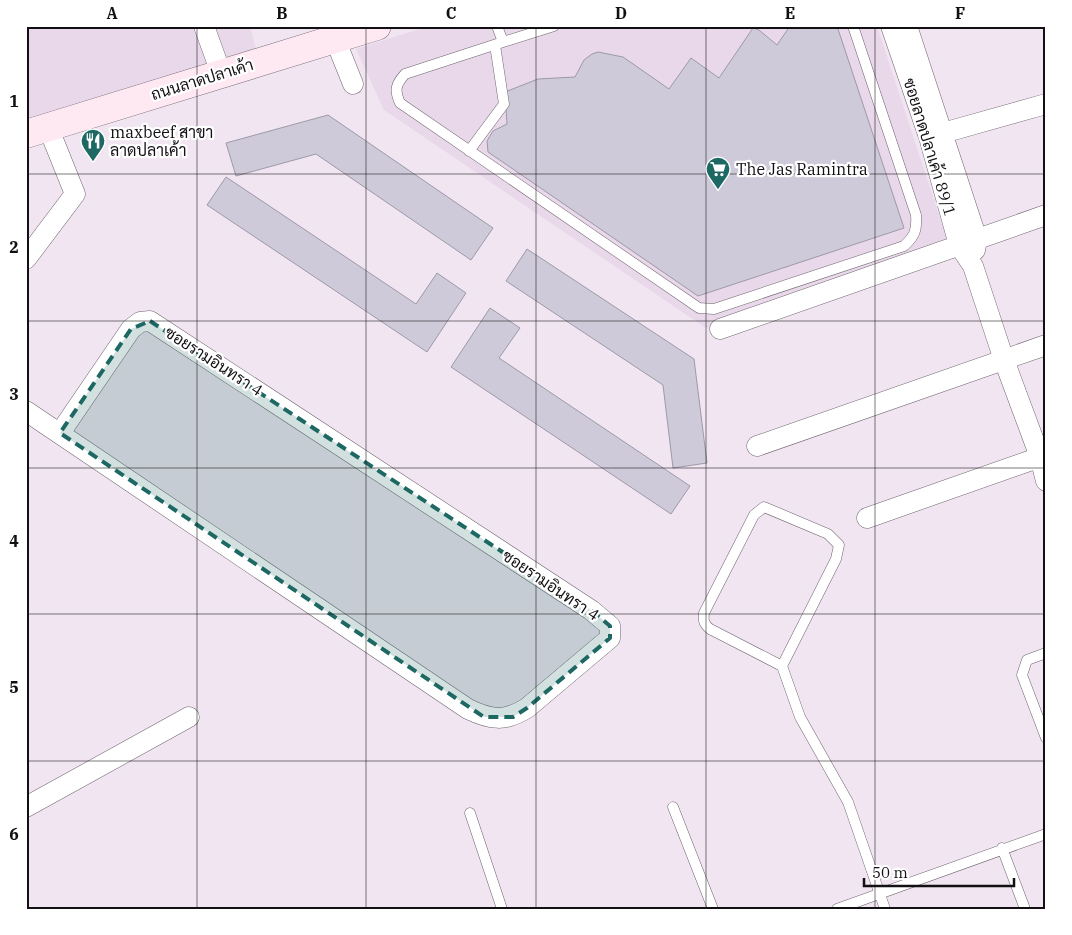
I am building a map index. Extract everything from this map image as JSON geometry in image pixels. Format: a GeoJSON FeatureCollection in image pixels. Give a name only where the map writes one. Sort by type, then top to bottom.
{"type":"FeatureCollection","features":[{"type":"Feature","properties":{"kind":"main road","name":"ถนนลาดปลาเค้า"},"geometry":{"type":"LineString","coordinates":[[37,131],[377,26]]}},
{"type":"Feature","properties":{"kind":"street"},"geometry":{"type":"LineString","coordinates":[[204,26],[221,73]]}},
{"type":"Feature","properties":{"kind":"street","name":"ซอยลาดปลาเค้า 89/1"},"geometry":{"type":"LineString","coordinates":[[891,26],[936,135]]}},
{"type":"Feature","properties":{"kind":"street","name":"ซอยลาดปลาเค้า 89/1"},"geometry":{"type":"LineString","coordinates":[[907,26],[974,266],[1004,360],[1043,456],[1046,481]]}},
{"type":"Feature","properties":{"kind":"street"},"geometry":{"type":"LineString","coordinates":[[335,40],[353,84]]}},
{"type":"Feature","properties":{"kind":"street"},"geometry":{"type":"LineString","coordinates":[[936,135],[1046,104]]}},
{"type":"Feature","properties":{"kind":"street"},"geometry":{"type":"LineString","coordinates":[[26,259],[75,194],[37,131]]}},
{"type":"Feature","properties":{"kind":"street"},"geometry":{"type":"LineString","coordinates":[[720,329],[1046,215]]}},
{"type":"Feature","properties":{"kind":"street"},"geometry":{"type":"LineString","coordinates":[[26,236],[49,229]]}},
{"type":"Feature","properties":{"kind":"street","name":"ซอยรามอินทรา 4"},"geometry":{"type":"LineString","coordinates":[[26,411],[468,709],[484,717],[513,717],[527,708],[610,638],[610,626],[591,610],[150,321],[140,322],[131,328],[60,433]]}},
{"type":"Feature","properties":{"kind":"street"},"geometry":{"type":"LineString","coordinates":[[757,446],[1046,345]]}},
{"type":"Feature","properties":{"kind":"street"},"geometry":{"type":"LineString","coordinates":[[867,518],[1043,456]]}},
{"type":"Feature","properties":{"kind":"street"},"geometry":{"type":"LineString","coordinates":[[26,807],[189,717]]}},
{"type":"Feature","properties":{"kind":"lane"},"geometry":{"type":"LineString","coordinates":[[469,151],[504,104],[497,26]]}},
{"type":"Feature","properties":{"kind":"lane"},"geometry":{"type":"LineString","coordinates":[[554,26],[405,74],[397,82],[395,93],[400,103],[699,308],[714,309],[904,246],[917,229],[916,215],[853,26]]}},
{"type":"Feature","properties":{"kind":"lane"},"geometry":{"type":"LineString","coordinates":[[782,666],[710,628],[705,625],[703,620],[704,614],[754,515],[764,507],[828,534],[839,545],[836,560],[782,666],[800,717],[848,802],[878,894],[885,909]]}},
{"type":"Feature","properties":{"kind":"lane"},"geometry":{"type":"LineString","coordinates":[[1046,653],[1027,660],[1022,675],[1046,738]]}},
{"type":"Feature","properties":{"kind":"lane"},"geometry":{"type":"LineString","coordinates":[[673,807],[713,909]]}},
{"type":"Feature","properties":{"kind":"lane"},"geometry":{"type":"LineString","coordinates":[[470,813],[502,909]]}},
{"type":"Feature","properties":{"kind":"lane"},"geometry":{"type":"LineString","coordinates":[[837,909],[1002,848],[1046,834]]}},
{"type":"Feature","properties":{"kind":"lane"},"geometry":{"type":"LineString","coordinates":[[1002,848],[1025,909]]}},
{"type":"Feature","properties":{"kind":"highlighted area"},"geometry":{"type":"Polygon","coordinates":[[[150,321],[591,610],[610,626],[610,638],[527,708],[513,717],[484,717],[60,433],[131,329],[150,321]]]}},
{"type":"Feature","properties":{"kind":"shaded area"},"geometry":{"type":"Polygon","coordinates":[[[26,26],[250,26],[256,49],[26,122],[26,26]]]}},
{"type":"Feature","properties":{"kind":"shaded area"},"geometry":{"type":"Polygon","coordinates":[[[429,26],[877,26],[949,246],[706,328],[384,110],[356,49],[429,26]]]}},
{"type":"Feature","properties":{"kind":"building","name":"The Jas Ramintra"},"geometry":{"type":"Polygon","coordinates":[[[790,26],[837,26],[904,228],[698,296],[488,152],[487,141],[493,131],[507,124],[505,92],[538,79],[575,77],[584,60],[592,54],[598,52],[623,57],[669,89],[691,58],[719,78],[753,28],[759,30],[777,45],[790,26]]]}},
{"type":"Feature","properties":{"kind":"building"},"geometry":{"type":"Polygon","coordinates":[[[328,115],[493,228],[471,260],[316,154],[236,176],[226,143],[328,115]]]}},
{"type":"Feature","properties":{"kind":"building"},"geometry":{"type":"Polygon","coordinates":[[[226,177],[416,304],[437,273],[466,293],[427,352],[207,205],[226,177]]]}},
{"type":"Feature","properties":{"kind":"building"},"geometry":{"type":"Polygon","coordinates":[[[527,249],[694,359],[707,463],[673,468],[663,385],[506,281],[527,249]]]}},
{"type":"Feature","properties":{"kind":"building"},"geometry":{"type":"Polygon","coordinates":[[[490,308],[520,328],[499,358],[690,486],[671,514],[451,367],[490,308]]]}},
{"type":"Feature","properties":{"kind":"place","name":"maxbeef สาขา ลาดปลาเค้า"},"geometry":{"type":"Point","coordinates":[93,162]}},
{"type":"Feature","properties":{"kind":"place","name":"The Jas Ramintra"},"geometry":{"type":"Point","coordinates":[718,190]}}]}
